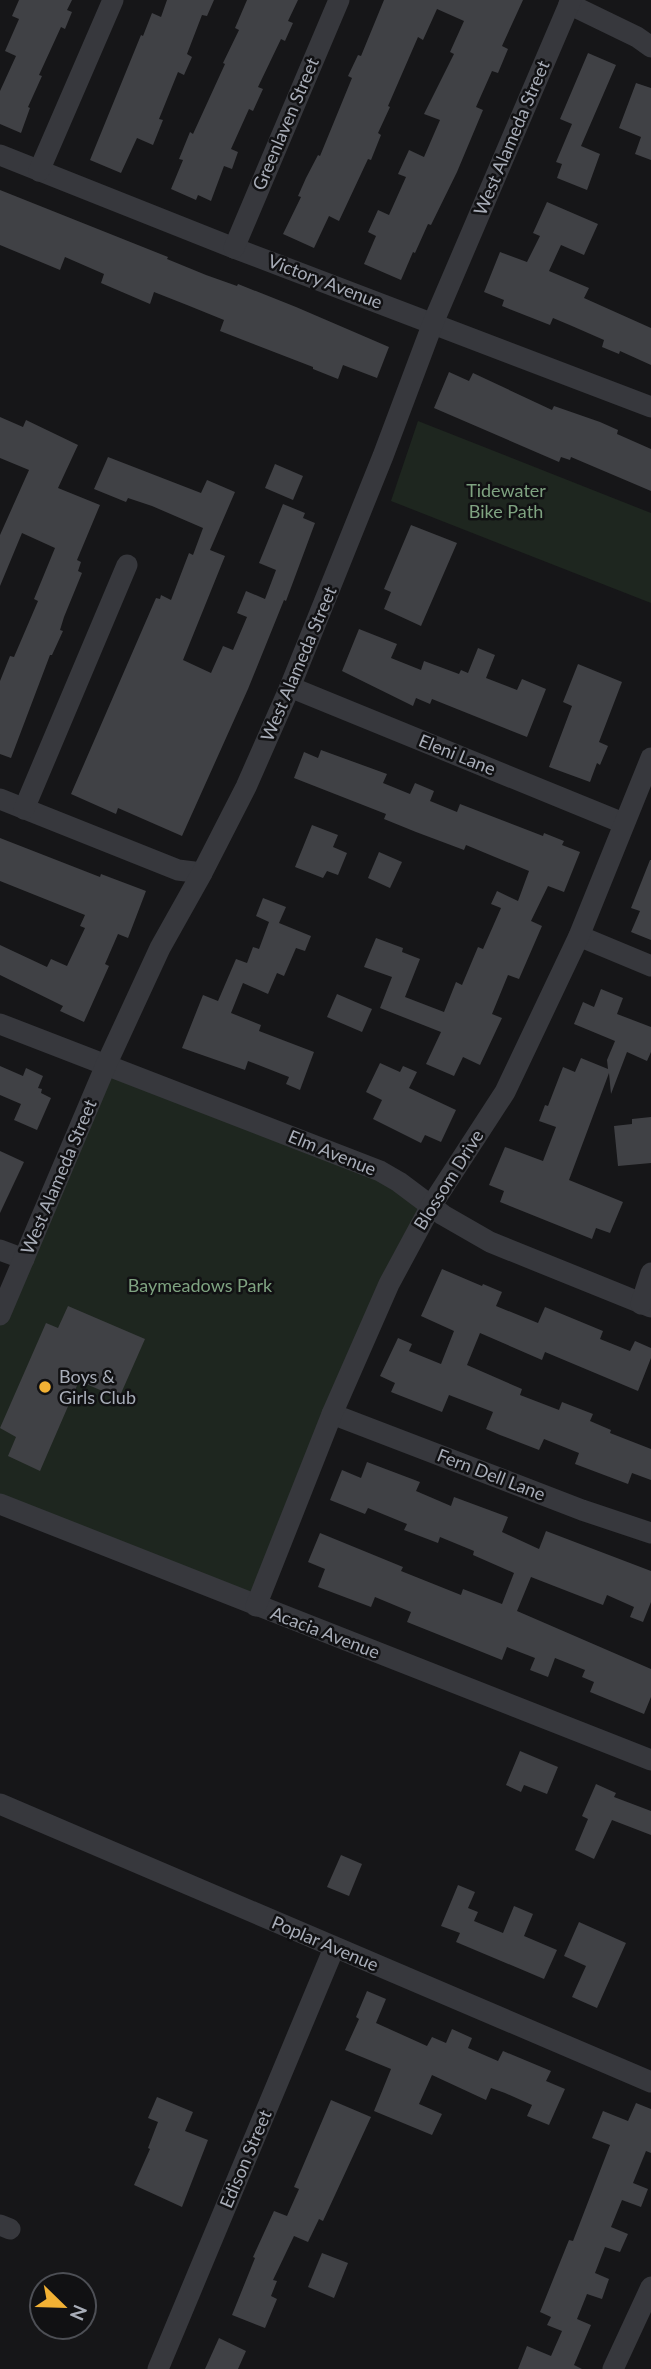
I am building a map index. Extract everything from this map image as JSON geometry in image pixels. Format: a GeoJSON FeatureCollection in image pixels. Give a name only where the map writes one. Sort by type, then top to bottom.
{"type":"FeatureCollection","features":[{"type":"Feature","properties":{"kind":"street"},"geometry":{"type":"LineString","coordinates":[[39,171],[113,0]]}},
{"type":"Feature","properties":{"kind":"street","name":"Greenlaven Street"},"geometry":{"type":"LineString","coordinates":[[234,248],[339,0]]}},
{"type":"Feature","properties":{"kind":"street"},"geometry":{"type":"LineString","coordinates":[[570,2],[651,47]]}},
{"type":"Feature","properties":{"kind":"street","name":"West Alameda Street"},"geometry":{"type":"LineString","coordinates":[[0,1315],[106,1065],[160,948],[246,787],[290,687],[383,457],[433,323],[570,2]]}},
{"type":"Feature","properties":{"kind":"street","name":"Victory Avenue"},"geometry":{"type":"LineString","coordinates":[[0,155],[234,248],[651,407]]}},
{"type":"Feature","properties":{"kind":"street"},"geometry":{"type":"LineString","coordinates":[[24,808],[127,565]]}},
{"type":"Feature","properties":{"kind":"street","name":"Eleni Lane"},"geometry":{"type":"LineString","coordinates":[[290,687],[623,823]]}},
{"type":"Feature","properties":{"kind":"street","name":"Blossom Drive"},"geometry":{"type":"LineString","coordinates":[[256,1606],[332,1414],[389,1284],[431,1206],[505,1092],[579,936],[651,758]]}},
{"type":"Feature","properties":{"kind":"street"},"geometry":{"type":"LineString","coordinates":[[0,799],[178,870],[202,873]]}},
{"type":"Feature","properties":{"kind":"street"},"geometry":{"type":"LineString","coordinates":[[579,936],[651,966]]}},
{"type":"Feature","properties":{"kind":"street","name":"Elm Avenue"},"geometry":{"type":"LineString","coordinates":[[0,1024],[380,1171],[490,1242],[646,1305]]}},
{"type":"Feature","properties":{"kind":"street"},"geometry":{"type":"LineString","coordinates":[[0,1250],[24,1259]]}},
{"type":"Feature","properties":{"kind":"street"},"geometry":{"type":"LineString","coordinates":[[646,1305],[651,1273]]}},
{"type":"Feature","properties":{"kind":"street","name":"Fern Dell Lane"},"geometry":{"type":"LineString","coordinates":[[332,1414],[582,1510],[651,1533]]}},
{"type":"Feature","properties":{"kind":"street","name":"Acacia Avenue"},"geometry":{"type":"LineString","coordinates":[[0,1504],[651,1760]]}},
{"type":"Feature","properties":{"kind":"street","name":"Poplar Avenue"},"geometry":{"type":"LineString","coordinates":[[0,1804],[651,2082]]}},
{"type":"Feature","properties":{"kind":"street","name":"Edison Street"},"geometry":{"type":"LineString","coordinates":[[158,2369],[334,1948]]}},
{"type":"Feature","properties":{"kind":"street"},"geometry":{"type":"LineString","coordinates":[[613,2369],[651,2287]]}},
{"type":"Feature","properties":{"kind":"green space","name":"Tidewater Bike Path"},"geometry":{"type":"Polygon","coordinates":[[[418,421],[651,513],[651,603],[391,501],[418,421]]]}},
{"type":"Feature","properties":{"kind":"green space","name":"Baymeadows Park"},"geometry":{"type":"Polygon","coordinates":[[[106,1065],[380,1171],[431,1206],[256,1606],[0,1504],[0,1315],[106,1065]]]}},
{"type":"Feature","properties":{"kind":"building"},"geometry":{"type":"Polygon","coordinates":[[[19,0],[72,0],[67,10],[72,12],[65,29],[61,27],[39,75],[42,76],[28,107],[30,108],[21,133],[0,124],[0,91],[16,56],[5,51],[19,19],[12,16],[19,0]]]}},
{"type":"Feature","properties":{"kind":"building"},"geometry":{"type":"Polygon","coordinates":[[[167,0],[214,0],[207,16],[202,15],[187,54],[192,57],[184,75],[178,72],[159,119],[163,120],[153,145],[137,138],[121,173],[90,160],[141,35],[143,36],[152,13],[161,17],[167,0]]]}},
{"type":"Feature","properties":{"kind":"building"},"geometry":{"type":"Polygon","coordinates":[[[247,0],[298,0],[288,21],[293,23],[285,41],[281,39],[258,87],[263,89],[253,111],[249,109],[231,149],[238,152],[232,169],[224,166],[211,201],[198,195],[196,200],[171,189],[183,160],[179,159],[190,132],[193,134],[239,30],[235,28],[247,0]]]}},
{"type":"Feature","properties":{"kind":"building"},"geometry":{"type":"Polygon","coordinates":[[[384,0],[523,0],[502,46],[508,49],[498,73],[492,71],[476,107],[483,110],[457,172],[431,225],[428,224],[415,253],[413,252],[401,280],[364,264],[376,236],[368,232],[378,210],[389,215],[406,177],[398,174],[409,150],[424,157],[440,120],[424,114],[454,54],[450,52],[464,21],[437,9],[423,40],[418,37],[388,106],[390,107],[378,133],[381,135],[371,160],[368,159],[339,221],[329,216],[314,248],[283,234],[301,197],[298,196],[306,178],[318,155],[320,156],[352,78],[348,76],[358,55],[361,56],[384,0]]]}},
{"type":"Feature","properties":{"kind":"building"},"geometry":{"type":"Polygon","coordinates":[[[588,53],[616,65],[581,146],[600,154],[587,190],[557,178],[562,164],[556,162],[572,124],[560,119],[588,53]]]}},
{"type":"Feature","properties":{"kind":"building"},"geometry":{"type":"Polygon","coordinates":[[[636,83],[651,88],[651,160],[635,154],[641,137],[619,128],[636,83]]]}},
{"type":"Feature","properties":{"kind":"building"},"geometry":{"type":"Polygon","coordinates":[[[0,190],[168,257],[167,259],[206,275],[237,286],[238,284],[296,307],[389,347],[377,378],[343,365],[338,379],[220,331],[224,320],[187,305],[154,292],[150,304],[101,283],[104,274],[65,257],[60,270],[0,245],[0,190]]]}},
{"type":"Feature","properties":{"kind":"building"},"geometry":{"type":"Polygon","coordinates":[[[547,202],[598,224],[584,255],[561,245],[549,271],[589,288],[584,298],[651,328],[651,365],[620,351],[619,354],[602,347],[604,340],[553,318],[550,325],[502,306],[504,300],[484,292],[500,252],[527,262],[540,236],[533,233],[547,202]]]}},
{"type":"Feature","properties":{"kind":"building"},"geometry":{"type":"Polygon","coordinates":[[[449,372],[469,381],[473,373],[552,410],[554,406],[600,422],[618,430],[617,434],[651,449],[651,491],[571,457],[570,460],[561,457],[559,462],[434,408],[449,372]]]}},
{"type":"Feature","properties":{"kind":"building"},"geometry":{"type":"Polygon","coordinates":[[[0,417],[23,427],[26,420],[78,445],[58,488],[100,505],[77,560],[81,562],[78,571],[82,573],[64,617],[60,630],[63,631],[50,655],[11,758],[0,754],[0,681],[10,656],[14,657],[38,601],[34,599],[55,548],[22,533],[0,586],[0,535],[29,470],[0,458],[0,417]]]}},
{"type":"Feature","properties":{"kind":"building"},"geometry":{"type":"Polygon","coordinates":[[[108,457],[201,493],[207,480],[235,492],[210,550],[225,556],[183,660],[211,673],[223,646],[233,650],[247,617],[237,613],[246,591],[265,599],[276,570],[259,563],[283,504],[305,513],[303,518],[315,523],[286,601],[284,600],[248,689],[182,836],[118,808],[116,814],[71,794],[156,598],[160,599],[161,595],[171,600],[189,553],[193,555],[203,528],[152,506],[128,498],[126,502],[94,489],[108,457]]]}},
{"type":"Feature","properties":{"kind":"building"},"geometry":{"type":"Polygon","coordinates":[[[275,464],[303,476],[293,500],[265,488],[275,464]]]}},
{"type":"Feature","properties":{"kind":"building"},"geometry":{"type":"Polygon","coordinates":[[[411,525],[457,543],[421,626],[384,609],[391,592],[384,589],[411,525]]]}},
{"type":"Feature","properties":{"kind":"building"},"geometry":{"type":"Polygon","coordinates":[[[359,629],[397,644],[391,658],[421,670],[424,661],[459,674],[461,670],[468,673],[478,648],[495,655],[486,678],[517,690],[522,679],[546,689],[527,737],[432,699],[430,704],[416,698],[413,706],[342,671],[359,629]]]}},
{"type":"Feature","properties":{"kind":"building"},"geometry":{"type":"Polygon","coordinates":[[[578,664],[622,682],[599,742],[608,746],[600,765],[597,763],[590,782],[549,767],[572,706],[563,702],[578,664]]]}},
{"type":"Feature","properties":{"kind":"building"},"geometry":{"type":"Polygon","coordinates":[[[321,750],[387,774],[383,783],[410,794],[415,783],[434,791],[430,801],[457,812],[460,804],[543,836],[544,833],[564,841],[562,845],[580,852],[564,892],[548,886],[531,921],[542,926],[519,979],[508,975],[492,1014],[502,1018],[480,1065],[463,1057],[454,1076],[426,1064],[441,1032],[380,1008],[392,977],[364,967],[376,938],[403,948],[402,952],[420,959],[405,997],[444,1012],[456,982],[462,985],[478,947],[483,949],[501,908],[491,904],[497,891],[518,901],[529,871],[466,845],[464,850],[416,832],[384,819],[386,814],[294,778],[304,752],[318,758],[321,750]]]}},
{"type":"Feature","properties":{"kind":"building"},"geometry":{"type":"Polygon","coordinates":[[[312,825],[338,835],[333,847],[347,853],[338,875],[327,871],[323,878],[295,867],[312,825]]]}},
{"type":"Feature","properties":{"kind":"building"},"geometry":{"type":"Polygon","coordinates":[[[0,838],[100,877],[101,874],[146,891],[128,938],[118,934],[105,964],[109,966],[84,1022],[60,1011],[63,1006],[0,975],[0,945],[47,967],[51,959],[67,966],[85,928],[80,926],[85,915],[0,881],[0,838]]]}},
{"type":"Feature","properties":{"kind":"building"},"geometry":{"type":"Polygon","coordinates":[[[379,852],[402,862],[390,888],[368,878],[379,852]]]}},
{"type":"Feature","properties":{"kind":"building"},"geometry":{"type":"Polygon","coordinates":[[[650,860],[651,940],[631,932],[640,911],[631,908],[650,860]]]}},
{"type":"Feature","properties":{"kind":"building"},"geometry":{"type":"Polygon","coordinates":[[[263,898],[286,907],[279,923],[311,936],[305,951],[296,948],[284,976],[277,973],[268,994],[243,983],[231,1013],[261,1025],[259,1031],[314,1052],[300,1090],[286,1084],[289,1077],[248,1061],[245,1070],[182,1048],[203,995],[218,1001],[236,959],[247,963],[253,947],[259,949],[269,922],[256,916],[263,898]]]}},
{"type":"Feature","properties":{"kind":"building"},"geometry":{"type":"Polygon","coordinates":[[[601,989],[623,998],[617,1014],[651,1027],[651,1052],[647,1061],[627,1052],[611,1094],[609,1073],[569,1180],[623,1202],[610,1233],[596,1228],[592,1239],[500,1202],[504,1191],[489,1185],[505,1147],[543,1161],[556,1127],[539,1121],[545,1105],[548,1106],[563,1067],[575,1072],[581,1058],[608,1069],[607,1060],[615,1041],[574,1024],[583,1002],[594,1007],[601,989]]]}},
{"type":"Feature","properties":{"kind":"building"},"geometry":{"type":"Polygon","coordinates":[[[337,994],[372,1009],[362,1032],[327,1017],[337,994]]]}},
{"type":"Feature","properties":{"kind":"building"},"geometry":{"type":"Polygon","coordinates":[[[380,1063],[400,1072],[403,1066],[417,1072],[409,1088],[456,1110],[441,1142],[425,1135],[421,1143],[373,1119],[382,1100],[366,1092],[380,1063]]]}},
{"type":"Feature","properties":{"kind":"building"},"geometry":{"type":"Polygon","coordinates":[[[0,1066],[23,1076],[26,1068],[43,1076],[38,1088],[42,1089],[41,1093],[51,1098],[37,1130],[14,1120],[21,1104],[0,1095],[0,1066]]]}},
{"type":"Feature","properties":{"kind":"building"},"geometry":{"type":"Polygon","coordinates":[[[651,1117],[651,1163],[618,1166],[614,1126],[632,1124],[632,1119],[651,1117]]]}},
{"type":"Feature","properties":{"kind":"building"},"geometry":{"type":"Polygon","coordinates":[[[0,1151],[24,1162],[0,1213],[0,1151]]]}},
{"type":"Feature","properties":{"kind":"building"},"geometry":{"type":"Polygon","coordinates":[[[442,1269],[502,1292],[496,1306],[538,1323],[545,1307],[603,1331],[600,1339],[630,1351],[635,1341],[651,1348],[651,1358],[638,1391],[545,1352],[542,1360],[480,1333],[467,1365],[522,1389],[520,1395],[559,1410],[562,1402],[593,1414],[590,1421],[611,1430],[610,1433],[651,1449],[651,1480],[632,1473],[628,1484],[575,1464],[579,1453],[544,1439],[539,1450],[500,1435],[486,1429],[493,1412],[449,1395],[442,1412],[391,1392],[395,1383],[380,1376],[398,1338],[412,1344],[409,1351],[441,1364],[454,1331],[421,1316],[442,1269]]]}},
{"type":"Feature","properties":{"kind":"building","name":"Boys & Girls Club"},"geometry":{"type":"Polygon","coordinates":[[[68,1306],[145,1339],[119,1398],[79,1381],[40,1471],[8,1456],[16,1437],[0,1428],[46,1323],[58,1328],[68,1306]]]}},
{"type":"Feature","properties":{"kind":"building"},"geometry":{"type":"Polygon","coordinates":[[[367,1462],[420,1482],[416,1491],[451,1506],[454,1497],[508,1517],[502,1532],[539,1549],[546,1531],[651,1571],[651,1602],[643,1622],[630,1617],[634,1607],[607,1595],[603,1605],[531,1577],[517,1611],[651,1669],[651,1697],[644,1714],[590,1692],[594,1682],[582,1677],[585,1670],[555,1658],[548,1677],[530,1670],[535,1658],[507,1647],[502,1660],[407,1622],[411,1612],[375,1597],[371,1607],[318,1587],[325,1569],[308,1562],[320,1533],[403,1567],[401,1571],[461,1595],[463,1589],[502,1604],[514,1573],[473,1555],[474,1551],[440,1537],[438,1543],[404,1530],[407,1524],[368,1508],[365,1514],[330,1500],[342,1470],[361,1478],[367,1462]]]}},
{"type":"Feature","properties":{"kind":"building"},"geometry":{"type":"Polygon","coordinates":[[[520,1751],[558,1767],[547,1794],[524,1785],[521,1792],[506,1785],[520,1751]]]}},
{"type":"Feature","properties":{"kind":"building"},"geometry":{"type":"Polygon","coordinates":[[[596,1784],[616,1793],[614,1797],[651,1811],[651,1835],[612,1820],[594,1859],[575,1850],[588,1819],[582,1816],[596,1784]]]}},
{"type":"Feature","properties":{"kind":"building"},"geometry":{"type":"Polygon","coordinates":[[[341,1855],[362,1864],[349,1896],[327,1887],[341,1855]]]}},
{"type":"Feature","properties":{"kind":"building"},"geometry":{"type":"Polygon","coordinates":[[[458,1885],[475,1892],[468,1908],[478,1912],[474,1921],[503,1933],[514,1906],[533,1914],[524,1936],[557,1950],[544,1979],[456,1942],[460,1933],[441,1926],[458,1885]]]}},
{"type":"Feature","properties":{"kind":"building"},"geometry":{"type":"Polygon","coordinates":[[[579,1922],[626,1943],[597,2008],[572,1997],[586,1966],[564,1956],[579,1922]]]}},
{"type":"Feature","properties":{"kind":"building"},"geometry":{"type":"Polygon","coordinates":[[[367,1991],[386,1999],[376,2023],[427,2046],[432,2037],[446,2043],[452,2029],[472,2038],[468,2048],[498,2061],[503,2051],[551,2071],[546,2081],[565,2089],[549,2125],[527,2116],[532,2105],[505,2093],[491,2088],[486,2100],[432,2075],[419,2104],[442,2114],[432,2135],[374,2111],[391,2069],[345,2050],[359,2019],[356,2017],[367,1991]]]}},
{"type":"Feature","properties":{"kind":"building"},"geometry":{"type":"Polygon","coordinates":[[[157,2097],[193,2112],[185,2131],[208,2140],[182,2207],[134,2185],[150,2149],[148,2148],[158,2122],[148,2118],[157,2097]]]}},
{"type":"Feature","properties":{"kind":"building"},"geometry":{"type":"Polygon","coordinates":[[[331,2100],[371,2117],[323,2221],[319,2219],[308,2242],[294,2236],[273,2280],[277,2281],[271,2296],[277,2299],[265,2328],[232,2315],[255,2258],[253,2257],[274,2211],[287,2216],[299,2189],[294,2187],[331,2100]]]}},
{"type":"Feature","properties":{"kind":"building"},"geometry":{"type":"Polygon","coordinates":[[[636,2103],[651,2109],[651,2153],[646,2151],[633,2183],[648,2189],[641,2207],[622,2200],[611,2227],[628,2234],[620,2252],[605,2247],[595,2273],[609,2279],[602,2299],[587,2294],[577,2319],[591,2325],[574,2365],[582,2369],[518,2369],[527,2346],[551,2356],[562,2331],[547,2325],[551,2317],[540,2312],[569,2240],[573,2241],[610,2145],[592,2138],[603,2111],[628,2121],[636,2103]]]}},
{"type":"Feature","properties":{"kind":"building"},"geometry":{"type":"Polygon","coordinates":[[[322,2253],[348,2263],[334,2298],[308,2287],[322,2253]]]}},
{"type":"Feature","properties":{"kind":"building"},"geometry":{"type":"Polygon","coordinates":[[[219,2338],[246,2351],[238,2369],[205,2369],[219,2338]]]}},
{"type":"Feature","properties":{"kind":"place","name":"Boys & Girls Club"},"geometry":{"type":"Point","coordinates":[45,1387]}}]}
